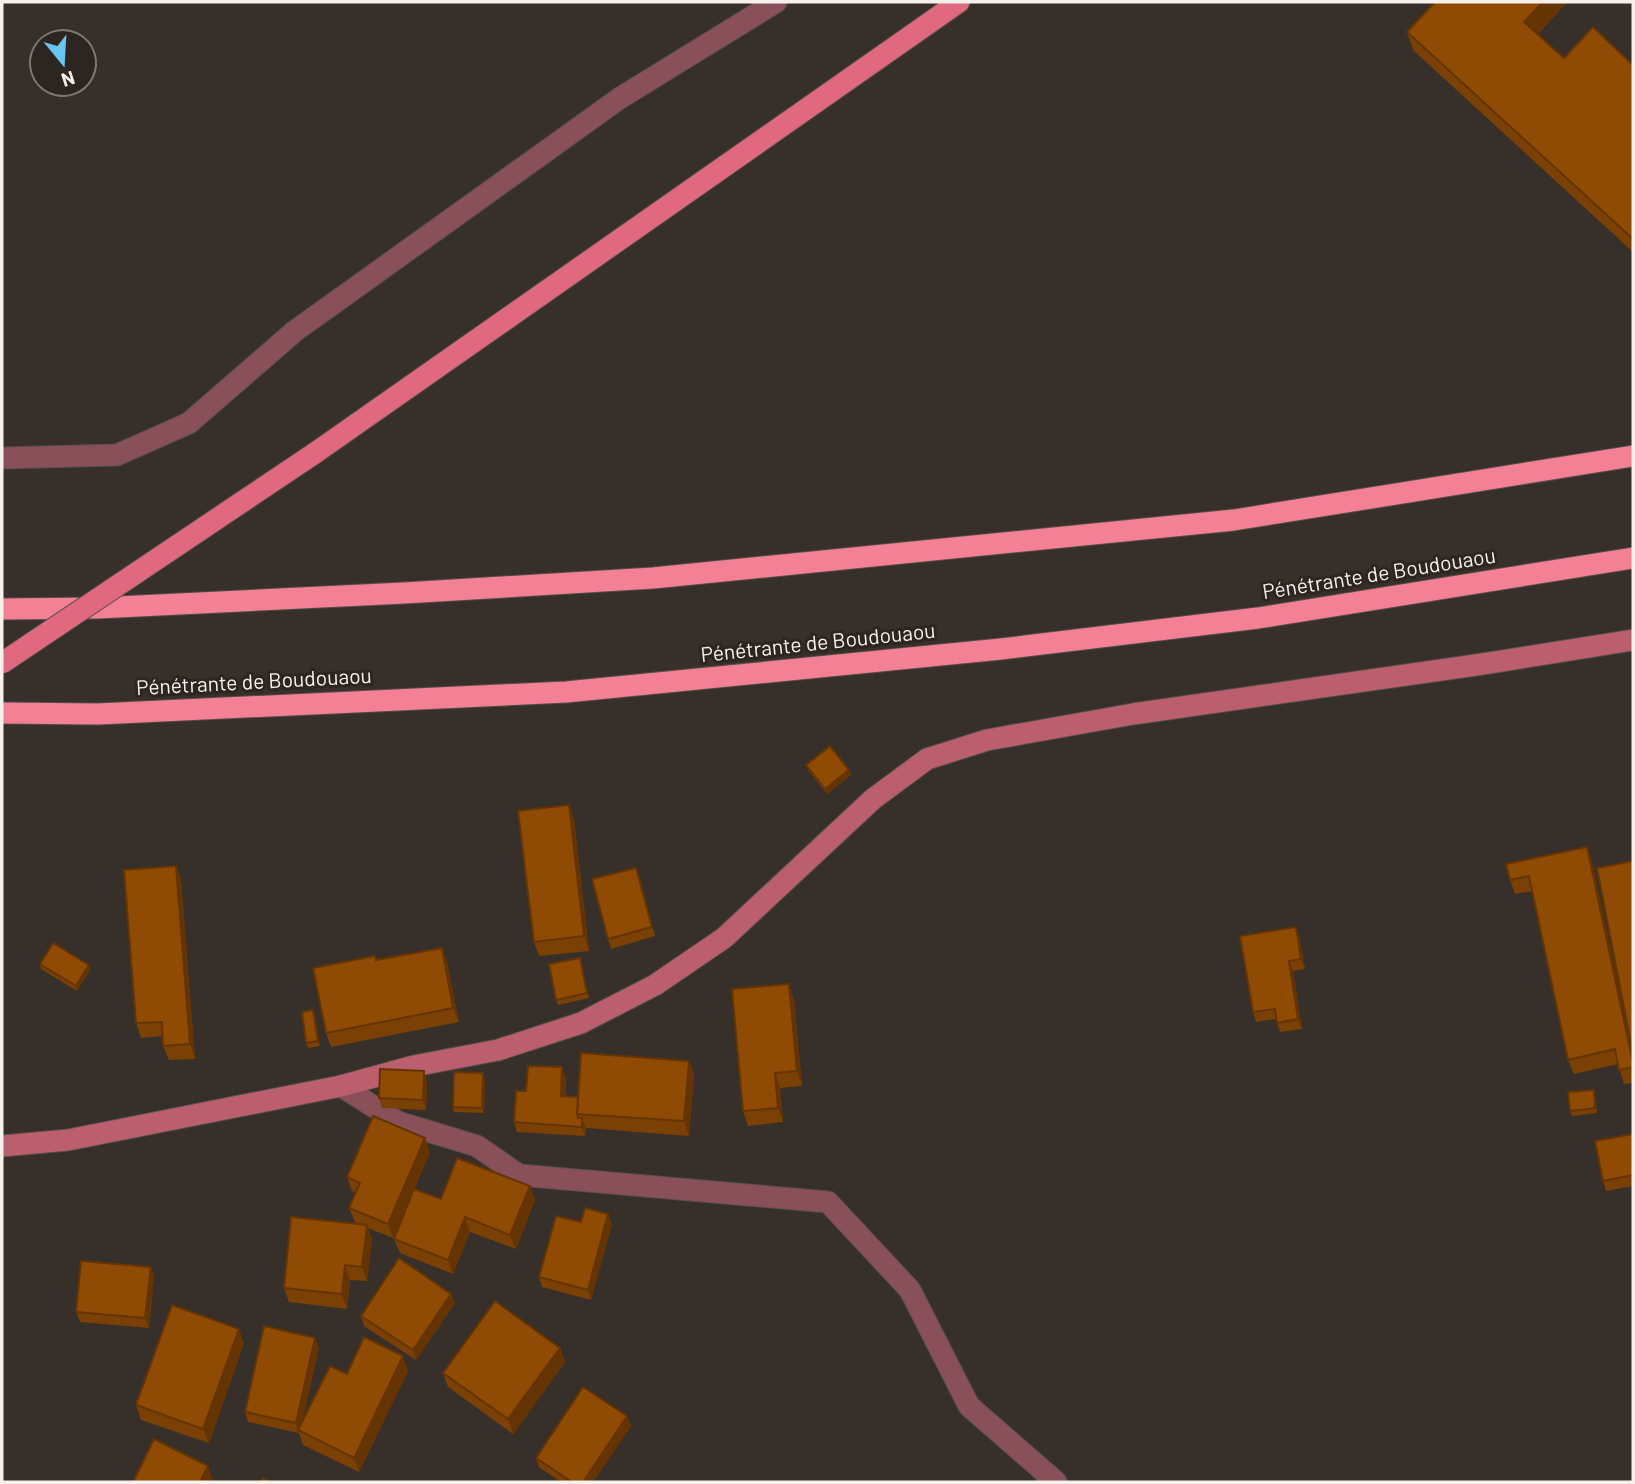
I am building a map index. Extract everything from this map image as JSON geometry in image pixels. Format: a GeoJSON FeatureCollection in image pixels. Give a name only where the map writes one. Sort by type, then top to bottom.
{"type":"FeatureCollection","features":[{"type":"Feature","properties":{"kind":"highway"},"geometry":{"type":"LineString","coordinates":[[2,609],[110,607],[391,593],[680,575],[1234,520],[1633,456]]}},
{"type":"Feature","properties":{"kind":"highway","name":"Pénétrante de Boudouaou"},"geometry":{"type":"LineString","coordinates":[[2,713],[98,714],[579,691],[1001,649],[1244,620],[1633,558]]}},
{"type":"Feature","properties":{"kind":"main road"},"geometry":{"type":"LineString","coordinates":[[2,663],[315,453],[959,2]]}},
{"type":"Feature","properties":{"kind":"street"},"geometry":{"type":"LineString","coordinates":[[2,458],[117,455],[189,423],[295,331],[620,98],[776,2]]}},
{"type":"Feature","properties":{"kind":"street"},"geometry":{"type":"LineString","coordinates":[[2,1146],[68,1140],[341,1086],[414,1066],[498,1050],[581,1023],[654,985],[724,938],[873,799],[927,759],[987,740],[1133,714],[1633,640]]}},
{"type":"Feature","properties":{"kind":"street"},"geometry":{"type":"LineString","coordinates":[[341,1086],[398,1122],[477,1146],[519,1175],[828,1202],[910,1290],[969,1406],[1056,1482]]}},
{"type":"Feature","properties":{"kind":"building"},"geometry":{"type":"Polygon","coordinates":[[[1435,2],[1543,2],[1524,22],[1564,58],[1593,27],[1633,65],[1633,239],[1407,32],[1435,2]]]}},
{"type":"Feature","properties":{"kind":"building"},"geometry":{"type":"Polygon","coordinates":[[[830,746],[849,770],[825,789],[806,765],[830,746]]]}},
{"type":"Feature","properties":{"kind":"building"},"geometry":{"type":"Polygon","coordinates":[[[569,805],[584,936],[534,942],[518,811],[569,805]]]}},
{"type":"Feature","properties":{"kind":"building"},"geometry":{"type":"Polygon","coordinates":[[[1587,847],[1633,1063],[1633,1067],[1619,1070],[1615,1049],[1568,1060],[1529,876],[1510,880],[1506,864],[1587,847]]]}},
{"type":"Feature","properties":{"kind":"building"},"geometry":{"type":"Polygon","coordinates":[[[1633,861],[1633,1054],[1597,868],[1633,861]]]}},
{"type":"Feature","properties":{"kind":"building"},"geometry":{"type":"Polygon","coordinates":[[[176,866],[190,1044],[163,1046],[162,1022],[136,1023],[124,870],[176,866]]]}},
{"type":"Feature","properties":{"kind":"building"},"geometry":{"type":"Polygon","coordinates":[[[636,868],[652,927],[608,939],[592,879],[636,868]]]}},
{"type":"Feature","properties":{"kind":"building"},"geometry":{"type":"Polygon","coordinates":[[[1296,927],[1301,959],[1289,961],[1298,1019],[1277,1023],[1275,1009],[1253,1012],[1240,936],[1296,927]]]}},
{"type":"Feature","properties":{"kind":"building"},"geometry":{"type":"Polygon","coordinates":[[[53,943],[89,965],[76,986],[40,964],[53,943]]]}},
{"type":"Feature","properties":{"kind":"building"},"geometry":{"type":"Polygon","coordinates":[[[442,948],[453,1008],[326,1033],[313,968],[375,956],[376,960],[442,948]]]}},
{"type":"Feature","properties":{"kind":"building"},"geometry":{"type":"Polygon","coordinates":[[[580,958],[587,993],[556,1000],[549,964],[580,958]]]}},
{"type":"Feature","properties":{"kind":"building"},"geometry":{"type":"Polygon","coordinates":[[[789,984],[797,1071],[775,1073],[778,1108],[743,1111],[732,989],[789,984]]]}},
{"type":"Feature","properties":{"kind":"building"},"geometry":{"type":"Polygon","coordinates":[[[313,1010],[318,1041],[306,1043],[302,1012],[313,1010]]]}},
{"type":"Feature","properties":{"kind":"building"},"geometry":{"type":"Polygon","coordinates":[[[581,1053],[689,1061],[684,1121],[577,1114],[581,1053]]]}},
{"type":"Feature","properties":{"kind":"building"},"geometry":{"type":"Polygon","coordinates":[[[528,1066],[562,1067],[561,1096],[578,1097],[577,1114],[578,1118],[582,1118],[582,1127],[514,1122],[516,1091],[526,1091],[528,1066]]]}},
{"type":"Feature","properties":{"kind":"building"},"geometry":{"type":"Polygon","coordinates":[[[380,1069],[424,1071],[423,1100],[379,1098],[380,1069]]]}},
{"type":"Feature","properties":{"kind":"building"},"geometry":{"type":"Polygon","coordinates":[[[454,1072],[483,1073],[482,1108],[453,1107],[454,1072]]]}},
{"type":"Feature","properties":{"kind":"building"},"geometry":{"type":"Polygon","coordinates":[[[1594,1090],[1595,1108],[1570,1111],[1568,1092],[1594,1090]]]}},
{"type":"Feature","properties":{"kind":"building"},"geometry":{"type":"Polygon","coordinates":[[[373,1116],[425,1138],[388,1224],[349,1208],[360,1183],[347,1177],[373,1116]]]}},
{"type":"Feature","properties":{"kind":"building"},"geometry":{"type":"Polygon","coordinates":[[[1633,1134],[1633,1175],[1603,1181],[1595,1141],[1633,1134]]]}},
{"type":"Feature","properties":{"kind":"building"},"geometry":{"type":"Polygon","coordinates":[[[457,1158],[530,1186],[510,1235],[465,1217],[448,1260],[394,1239],[414,1189],[441,1199],[457,1158]]]}},
{"type":"Feature","properties":{"kind":"building"},"geometry":{"type":"Polygon","coordinates":[[[585,1208],[608,1214],[588,1290],[539,1277],[556,1216],[581,1222],[585,1208]]]}},
{"type":"Feature","properties":{"kind":"building"},"geometry":{"type":"Polygon","coordinates":[[[291,1217],[367,1225],[362,1267],[345,1265],[342,1294],[284,1288],[291,1217]]]}},
{"type":"Feature","properties":{"kind":"building"},"geometry":{"type":"Polygon","coordinates":[[[399,1258],[451,1294],[413,1350],[361,1316],[399,1258]]]}},
{"type":"Feature","properties":{"kind":"building"},"geometry":{"type":"Polygon","coordinates":[[[81,1261],[151,1267],[145,1318],[76,1312],[81,1261]]]}},
{"type":"Feature","properties":{"kind":"building"},"geometry":{"type":"Polygon","coordinates":[[[495,1301],[560,1348],[508,1419],[443,1373],[495,1301]]]}},
{"type":"Feature","properties":{"kind":"building"},"geometry":{"type":"Polygon","coordinates":[[[172,1305],[239,1329],[203,1429],[136,1405],[172,1305]]]}},
{"type":"Feature","properties":{"kind":"building"},"geometry":{"type":"Polygon","coordinates":[[[264,1326],[315,1338],[296,1423],[245,1412],[264,1326]]]}},
{"type":"Feature","properties":{"kind":"building"},"geometry":{"type":"Polygon","coordinates":[[[364,1337],[403,1356],[354,1458],[298,1430],[330,1366],[347,1374],[364,1337]]]}},
{"type":"Feature","properties":{"kind":"building"},"geometry":{"type":"Polygon","coordinates":[[[583,1387],[627,1416],[583,1482],[572,1482],[536,1458],[583,1387]]]}},
{"type":"Feature","properties":{"kind":"building"},"geometry":{"type":"Polygon","coordinates":[[[154,1439],[208,1466],[200,1482],[133,1482],[154,1439]]]}}]}
